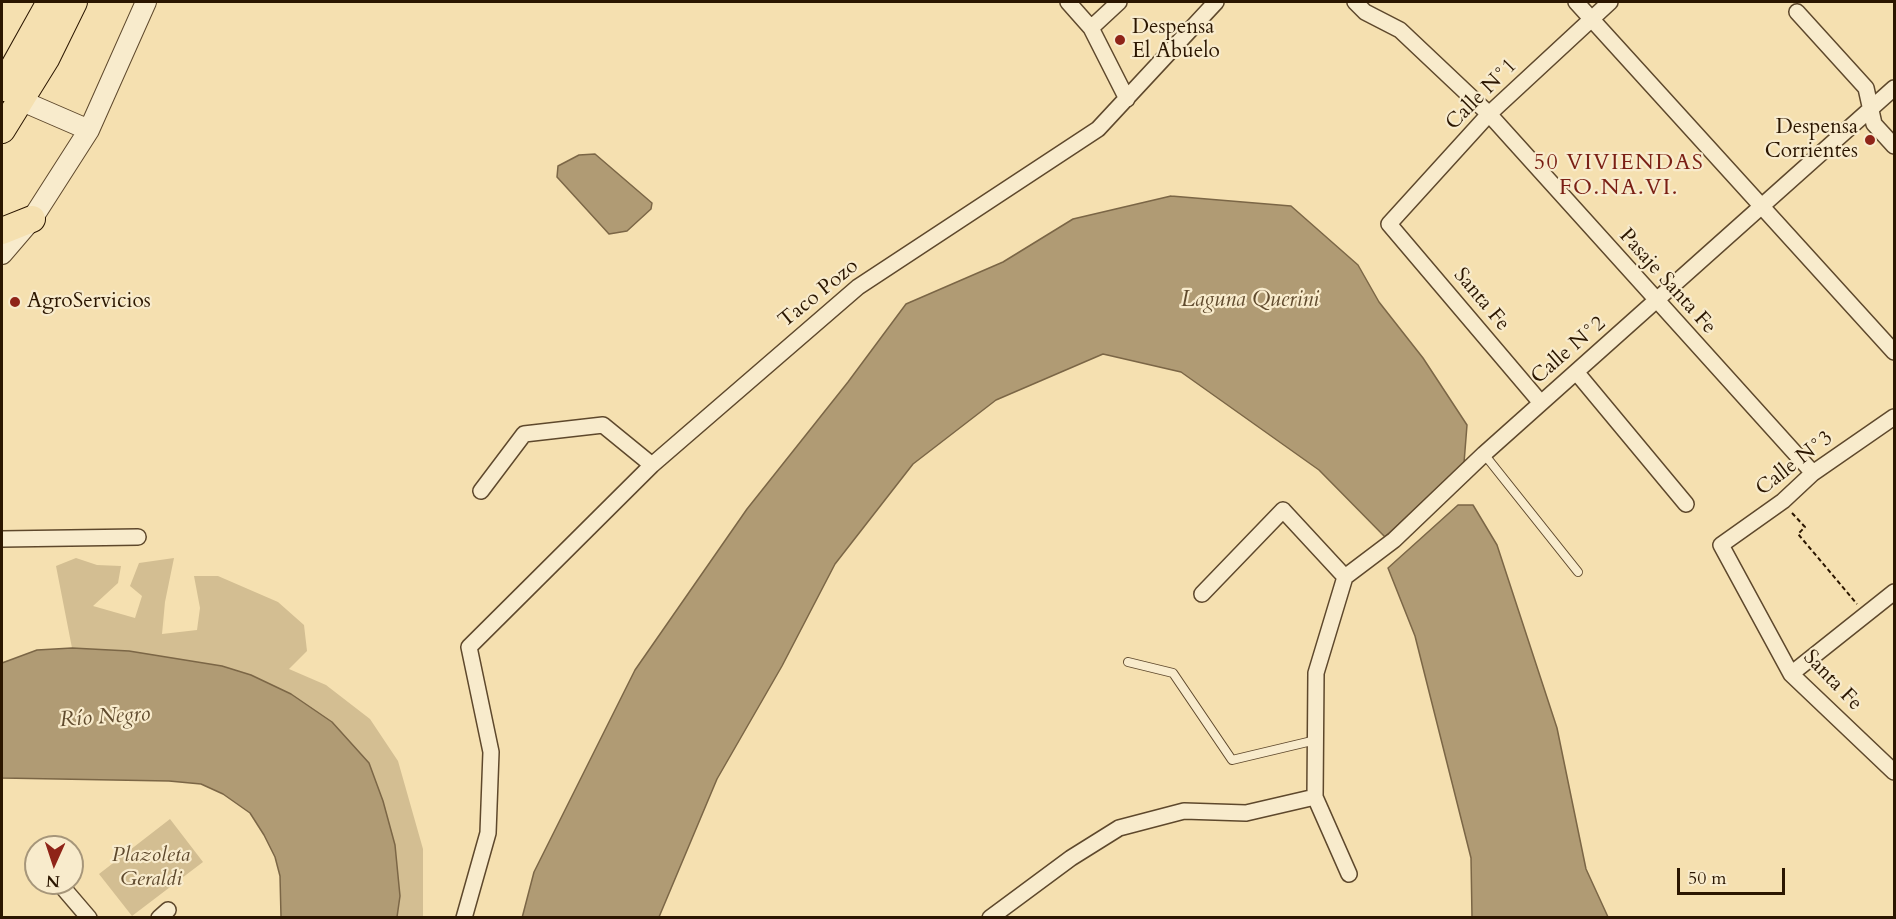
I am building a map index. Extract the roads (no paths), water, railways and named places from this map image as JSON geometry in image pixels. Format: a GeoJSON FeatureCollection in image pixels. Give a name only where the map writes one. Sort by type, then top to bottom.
{"type":"FeatureCollection","features":[{"type":"Feature","properties":{"kind":"highway"},"geometry":{"type":"LineString","coordinates":[[2,130],[7,91],[50,2]]}},
{"type":"Feature","properties":{"kind":"highway"},"geometry":{"type":"LineString","coordinates":[[7,91],[74,2]]}},
{"type":"Feature","properties":{"kind":"highway"},"geometry":{"type":"LineString","coordinates":[[2,231],[32,219]]}},
{"type":"Feature","properties":{"kind":"street"},"geometry":{"type":"LineString","coordinates":[[2,254],[32,219],[89,130],[146,2]]}},
{"type":"Feature","properties":{"kind":"street"},"geometry":{"type":"LineString","coordinates":[[1068,2],[1091,28],[1127,99]]}},
{"type":"Feature","properties":{"kind":"street"},"geometry":{"type":"LineString","coordinates":[[1091,28],[1119,2]]}},
{"type":"Feature","properties":{"kind":"street","name":"Taco Pozo"},"geometry":{"type":"LineString","coordinates":[[464,918],[488,833],[491,752],[469,647],[652,465],[858,287],[1098,129],[1216,2]]}},
{"type":"Feature","properties":{"kind":"street","name":"Pasaje Santa Fe"},"geometry":{"type":"LineString","coordinates":[[1355,2],[1365,12],[1400,30],[1489,114],[1813,474]]}},
{"type":"Feature","properties":{"kind":"street"},"geometry":{"type":"LineString","coordinates":[[1576,2],[1894,352]]}},
{"type":"Feature","properties":{"kind":"street","name":"Calle N°1"},"geometry":{"type":"LineString","coordinates":[[1389,224],[1489,114],[1610,2]]}},
{"type":"Feature","properties":{"kind":"street"},"geometry":{"type":"LineString","coordinates":[[1797,12],[1866,88],[1874,124],[1894,146]]}},
{"type":"Feature","properties":{"kind":"street","name":"Calle N°2"},"geometry":{"type":"LineString","coordinates":[[1346,577],[1394,540],[1484,454],[1657,303],[1894,88]]}},
{"type":"Feature","properties":{"kind":"street"},"geometry":{"type":"LineString","coordinates":[[7,91],[89,130]]}},
{"type":"Feature","properties":{"kind":"street","name":"Santa Fe"},"geometry":{"type":"LineString","coordinates":[[1389,224],[1541,403]]}},
{"type":"Feature","properties":{"kind":"street"},"geometry":{"type":"LineString","coordinates":[[1577,373],[1686,504]]}},
{"type":"Feature","properties":{"kind":"street","name":"Calle N°3"},"geometry":{"type":"LineString","coordinates":[[1721,544],[1783,501],[1813,474],[1894,417]]}},
{"type":"Feature","properties":{"kind":"street"},"geometry":{"type":"LineString","coordinates":[[481,491],[524,434],[603,425],[652,465]]}},
{"type":"Feature","properties":{"kind":"street"},"geometry":{"type":"LineString","coordinates":[[1202,594],[1283,510],[1346,577],[1316,673],[1315,797],[1349,874]]}},
{"type":"Feature","properties":{"kind":"street"},"geometry":{"type":"LineString","coordinates":[[2,539],[138,537]]}},
{"type":"Feature","properties":{"kind":"street","name":"Santa Fe"},"geometry":{"type":"LineString","coordinates":[[1721,544],[1791,674],[1894,772]]}},
{"type":"Feature","properties":{"kind":"street"},"geometry":{"type":"LineString","coordinates":[[1791,674],[1894,591]]}},
{"type":"Feature","properties":{"kind":"street"},"geometry":{"type":"LineString","coordinates":[[990,918],[1071,858],[1119,828],[1184,811],[1246,813],[1315,797]]}},
{"type":"Feature","properties":{"kind":"street"},"geometry":{"type":"LineString","coordinates":[[69,895],[89,918]]}},
{"type":"Feature","properties":{"kind":"lane"},"geometry":{"type":"LineString","coordinates":[[1484,454],[1578,572]]}},
{"type":"Feature","properties":{"kind":"lane"},"geometry":{"type":"LineString","coordinates":[[1128,662],[1173,673],[1232,760],[1316,740]]}},
{"type":"Feature","properties":{"kind":"water"},"geometry":{"type":"Polygon","coordinates":[[[595,154],[652,203],[651,209],[627,231],[609,234],[557,177],[558,166],[579,155],[595,154]]]}},
{"type":"Feature","properties":{"kind":"water","name":"Laguna Querini"},"geometry":{"type":"Polygon","coordinates":[[[1171,196],[1291,206],[1358,265],[1379,302],[1423,358],[1467,425],[1464,463],[1385,537],[1319,470],[1181,372],[1103,354],[996,400],[913,464],[835,564],[782,666],[717,779],[659,917],[522,918],[534,872],[635,670],[747,509],[848,382],[906,304],[1003,262],[1073,219],[1171,196]]]}},
{"type":"Feature","properties":{"kind":"water"},"geometry":{"type":"Polygon","coordinates":[[[1458,505],[1473,505],[1497,545],[1557,728],[1586,869],[1608,917],[1472,917],[1471,858],[1415,636],[1388,568],[1458,505]]]}},
{"type":"Feature","properties":{"kind":"water","name":"Río Negro"},"geometry":{"type":"Polygon","coordinates":[[[72,648],[129,651],[222,666],[251,675],[291,694],[332,722],[369,763],[383,801],[395,845],[400,896],[397,917],[281,917],[280,876],[275,857],[264,835],[250,813],[223,794],[201,784],[169,781],[2,778],[2,663],[37,650],[72,648]]]}},
{"type":"Feature","properties":{"kind":"place","name":"Despensa El Abuelo"},"geometry":{"type":"Point","coordinates":[1120,40]}},
{"type":"Feature","properties":{"kind":"place","name":"Despensa Corrientes"},"geometry":{"type":"Point","coordinates":[1870,140]}},
{"type":"Feature","properties":{"kind":"place","name":"AgroServicios"},"geometry":{"type":"Point","coordinates":[15,302]}},
{"type":"Feature","properties":{"kind":"district","name":"50 VIVIENDAS FO.NA.VI."},"geometry":{"type":"Point","coordinates":[1619,176]}},
{"type":"Feature","properties":{"kind":"park label","name":"Plazoleta Geraldi"},"geometry":{"type":"Point","coordinates":[151,868]}}]}
